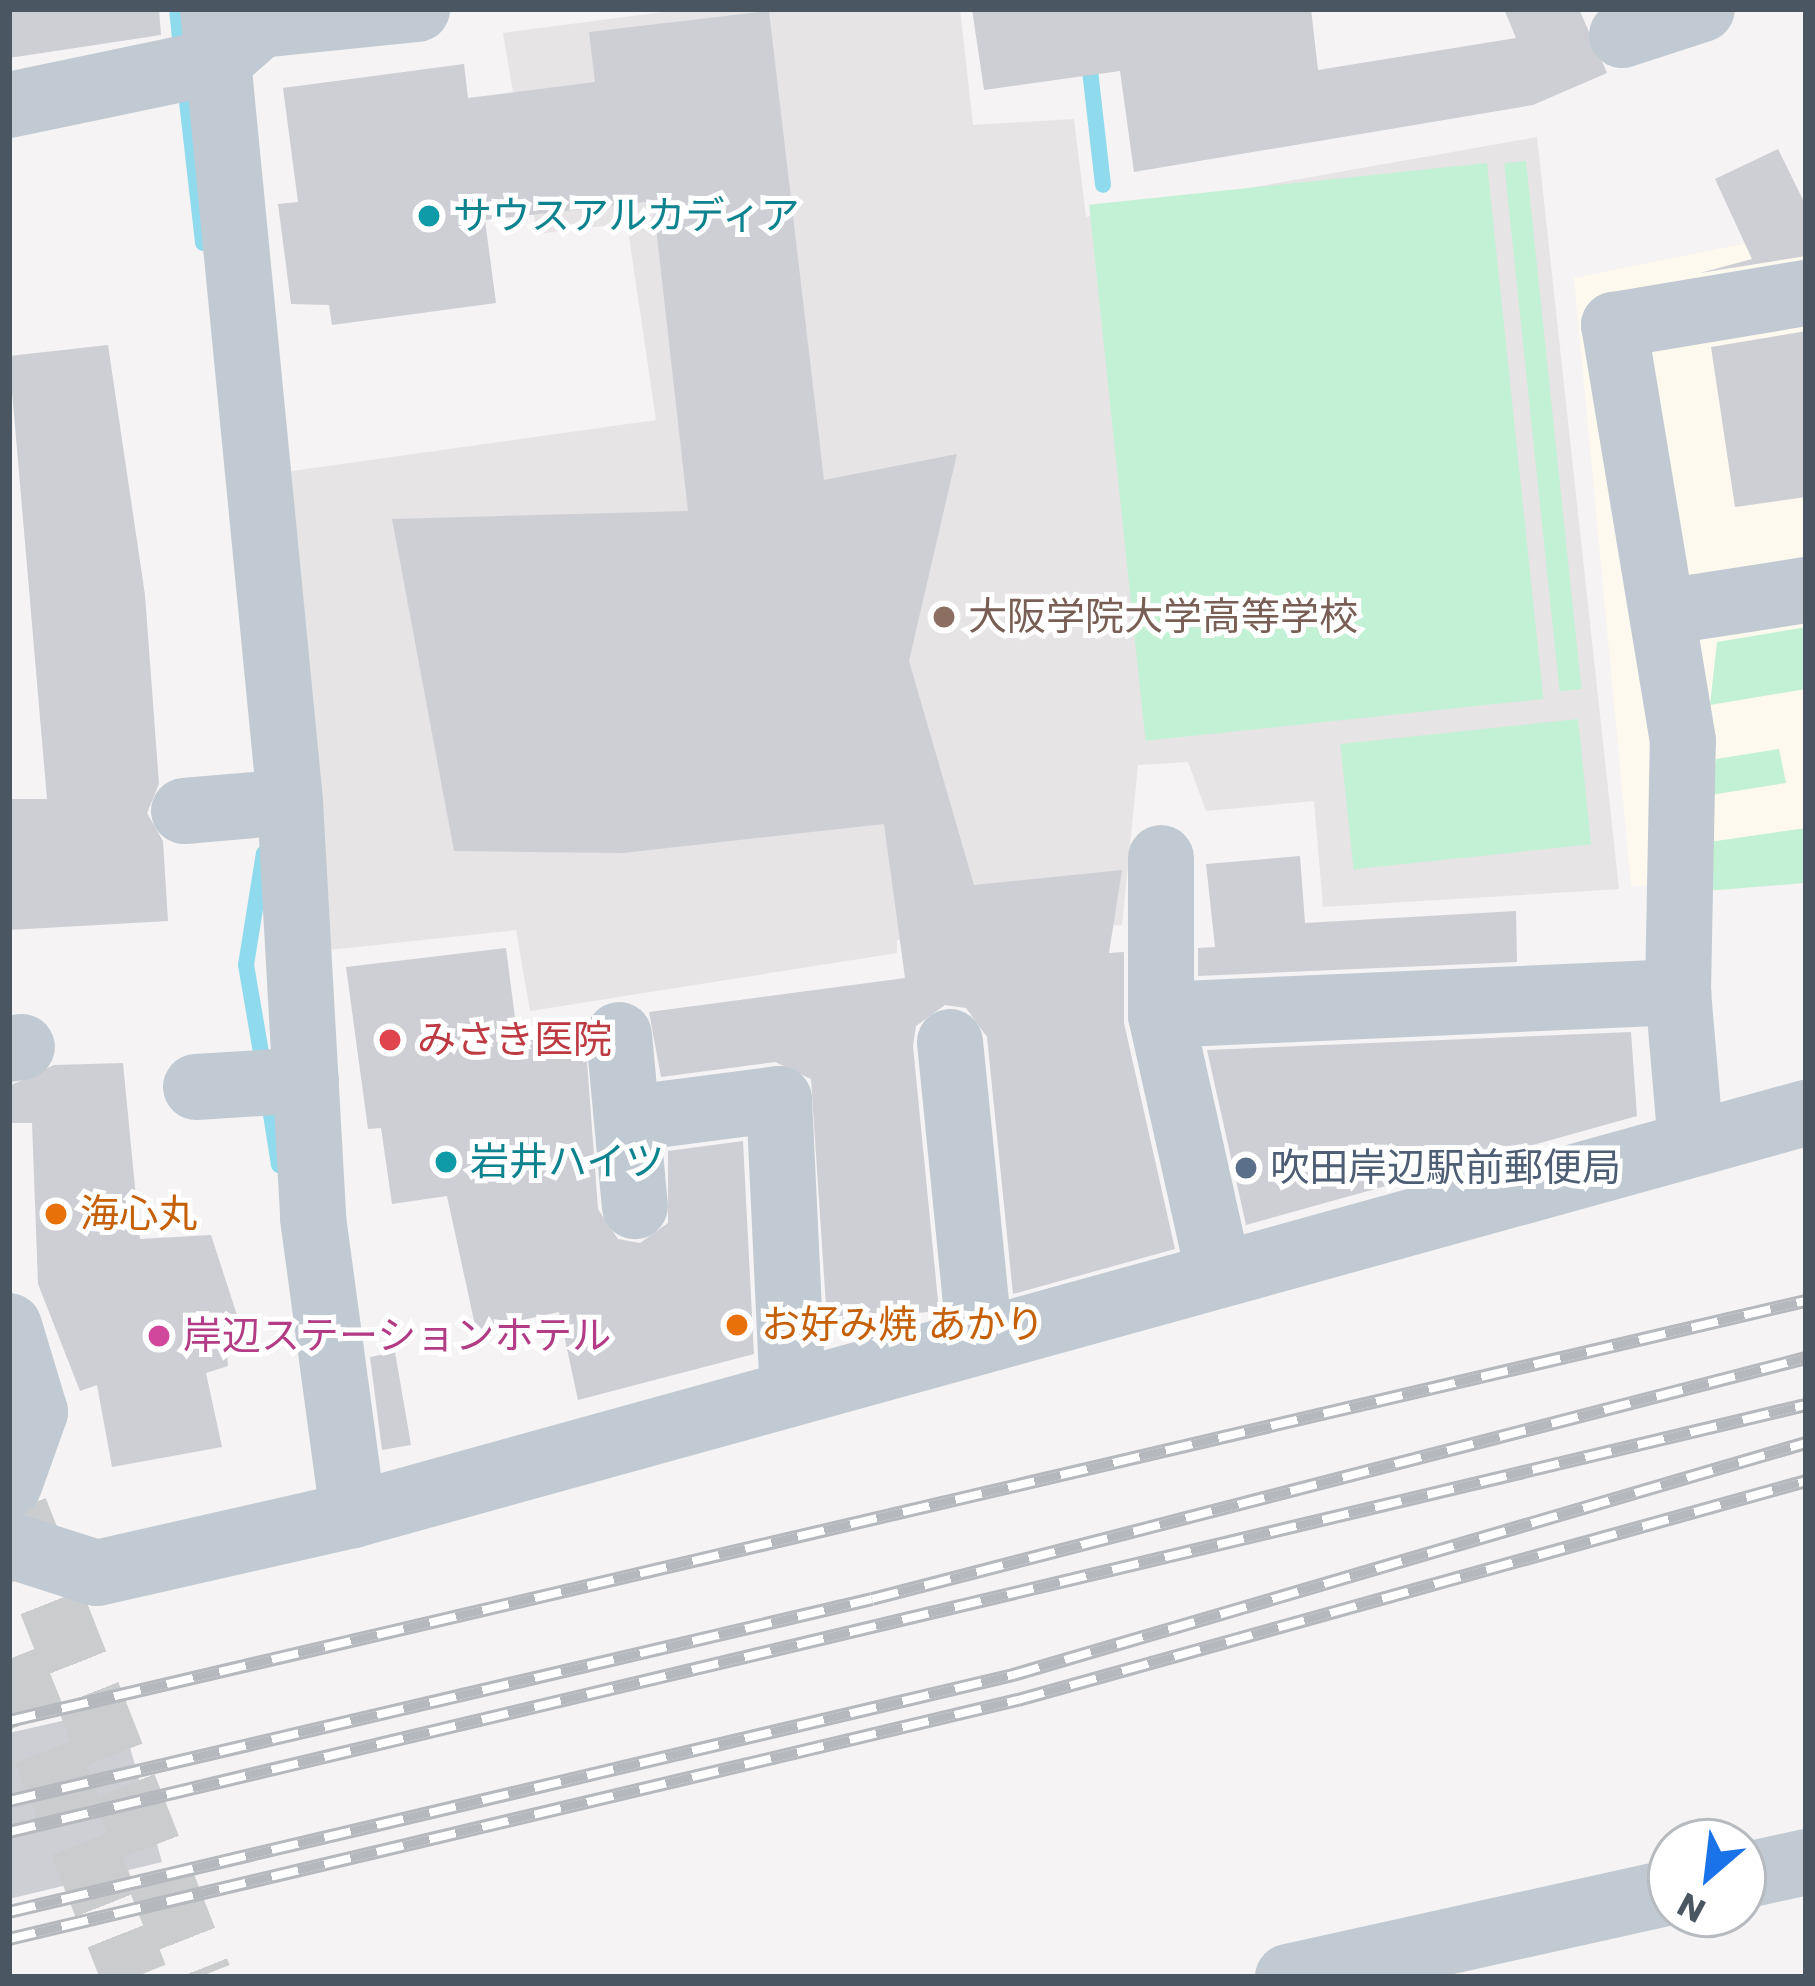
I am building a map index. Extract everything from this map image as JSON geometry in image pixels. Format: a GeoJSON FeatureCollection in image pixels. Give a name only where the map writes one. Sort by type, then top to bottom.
{"type":"FeatureCollection","features":[{"type":"Feature","properties":{"kind":"street"},"geometry":{"type":"LineString","coordinates":[[9,105],[260,25],[417,9]]}},
{"type":"Feature","properties":{"kind":"street"},"geometry":{"type":"LineString","coordinates":[[1625,39],[1702,9]]}},
{"type":"Feature","properties":{"kind":"street"},"geometry":{"type":"LineString","coordinates":[[196,47],[273,803],[259,1083],[353,1514]]}},
{"type":"Feature","properties":{"kind":"street"},"geometry":{"type":"LineString","coordinates":[[1691,1144],[1678,992],[1683,741],[1614,325],[1806,293]]}},
{"type":"Feature","properties":{"kind":"street"},"geometry":{"type":"LineString","coordinates":[[1664,612],[1806,590]]}},
{"type":"Feature","properties":{"kind":"street"},"geometry":{"type":"LineString","coordinates":[[184,811],[273,803]]}},
{"type":"Feature","properties":{"kind":"street"},"geometry":{"type":"LineString","coordinates":[[1161,858],[1161,1015],[1219,1274]]}},
{"type":"Feature","properties":{"kind":"street"},"geometry":{"type":"LineString","coordinates":[[1161,1015],[1678,992]]}},
{"type":"Feature","properties":{"kind":"street"},"geometry":{"type":"LineString","coordinates":[[619,1035],[633,1118],[634,1206]]}},
{"type":"Feature","properties":{"kind":"street"},"geometry":{"type":"LineString","coordinates":[[950,1042],[980,1341]]}},
{"type":"Feature","properties":{"kind":"street"},"geometry":{"type":"LineString","coordinates":[[633,1118],[779,1099],[793,1393]]}},
{"type":"Feature","properties":{"kind":"street"},"geometry":{"type":"LineString","coordinates":[[9,1545],[97,1573],[353,1514],[1806,1113]]}},
{"type":"Feature","properties":{"kind":"street"},"geometry":{"type":"LineString","coordinates":[[9,1326],[35,1412],[9,1485]]}},
{"type":"Feature","properties":{"kind":"street"},"geometry":{"type":"LineString","coordinates":[[1767,1871],[1806,1862]]}},
{"type":"Feature","properties":{"kind":"street"},"geometry":{"type":"LineString","coordinates":[[1288,1977],[1647,1897]]}},
{"type":"Feature","properties":{"kind":"shaded area","name":"大阪学院大学高等学校"},"geometry":{"type":"Polygon","coordinates":[[[686,9],[960,9],[973,125],[1074,119],[1086,217],[1537,137],[1619,889],[1323,907],[1314,801],[1206,811],[1188,762],[1138,765],[1122,925],[897,940],[897,953],[530,1011],[516,930],[329,950],[285,472],[656,420],[627,223],[537,234],[503,33],[686,9]]]}},
{"type":"Feature","properties":{"kind":"shaded area"},"geometry":{"type":"Polygon","coordinates":[[[1806,231],[1806,883],[1631,886],[1574,278],[1806,231]]]}},
{"type":"Feature","properties":{"kind":"green space"},"geometry":{"type":"Polygon","coordinates":[[[1526,161],[1582,689],[1560,691],[1504,163],[1526,161]]]}},
{"type":"Feature","properties":{"kind":"green space"},"geometry":{"type":"Polygon","coordinates":[[[1487,163],[1543,699],[1146,741],[1089,205],[1487,163]]]}},
{"type":"Feature","properties":{"kind":"green space"},"geometry":{"type":"Polygon","coordinates":[[[1806,627],[1806,689],[1710,705],[1717,642],[1806,627]]]}},
{"type":"Feature","properties":{"kind":"green space"},"geometry":{"type":"Polygon","coordinates":[[[1578,719],[1591,844],[1353,869],[1340,744],[1578,719]]]}},
{"type":"Feature","properties":{"kind":"green space"},"geometry":{"type":"Polygon","coordinates":[[[1779,749],[1786,783],[1710,795],[1716,759],[1779,749]]]}},
{"type":"Feature","properties":{"kind":"green space"},"geometry":{"type":"Polygon","coordinates":[[[1806,828],[1806,883],[1705,891],[1702,843],[1806,828]]]}},
{"type":"Feature","properties":{"kind":"building"},"geometry":{"type":"Polygon","coordinates":[[[9,9],[159,9],[161,35],[9,58],[9,9]]]}},
{"type":"Feature","properties":{"kind":"building"},"geometry":{"type":"Polygon","coordinates":[[[972,9],[1311,9],[1318,70],[1516,38],[1504,9],[1579,9],[1607,73],[1533,105],[1134,172],[1120,71],[984,90],[972,9]]]}},
{"type":"Feature","properties":{"kind":"building"},"geometry":{"type":"Polygon","coordinates":[[[769,11],[824,480],[957,454],[909,661],[974,885],[1122,870],[1109,953],[1124,952],[1124,1023],[1175,1249],[1013,1294],[987,1037],[966,1008],[945,1005],[916,1026],[913,1046],[939,1311],[827,1321],[811,1079],[775,1062],[661,1077],[649,1012],[905,978],[884,824],[623,853],[454,851],[392,519],[688,511],[653,201],[485,220],[496,303],[332,325],[329,305],[291,304],[278,204],[298,202],[283,88],[464,64],[468,98],[595,82],[589,32],[769,11]]]}},
{"type":"Feature","properties":{"kind":"building"},"geometry":{"type":"Polygon","coordinates":[[[1778,149],[1806,206],[1806,256],[1700,273],[1752,259],[1715,179],[1778,149]]]}},
{"type":"Feature","properties":{"kind":"building"},"geometry":{"type":"Polygon","coordinates":[[[1806,331],[1806,497],[1735,507],[1711,347],[1806,331]]]}},
{"type":"Feature","properties":{"kind":"building"},"geometry":{"type":"Polygon","coordinates":[[[108,345],[145,595],[159,784],[147,813],[163,841],[168,921],[9,930],[9,799],[47,799],[9,356],[108,345]]]}},
{"type":"Feature","properties":{"kind":"building"},"geometry":{"type":"Polygon","coordinates":[[[1300,856],[1305,923],[1516,911],[1517,962],[1198,976],[1198,948],[1215,947],[1206,864],[1300,856]]]}},
{"type":"Feature","properties":{"kind":"building"},"geometry":{"type":"Polygon","coordinates":[[[506,948],[517,1033],[584,1021],[598,1209],[618,1239],[640,1243],[668,1223],[668,1151],[743,1141],[754,1354],[578,1400],[559,1312],[476,1330],[447,1196],[392,1204],[381,1128],[368,1129],[346,967],[506,948]]]}},
{"type":"Feature","properties":{"kind":"building"},"geometry":{"type":"Polygon","coordinates":[[[1631,1032],[1637,1116],[1246,1225],[1207,1050],[1631,1032]]]}},
{"type":"Feature","properties":{"kind":"building"},"geometry":{"type":"Polygon","coordinates":[[[123,1063],[140,1239],[211,1235],[238,1318],[225,1322],[228,1366],[206,1373],[222,1447],[112,1467],[97,1385],[80,1391],[38,1284],[32,1123],[9,1123],[9,1086],[54,1065],[123,1063]]]}},
{"type":"Feature","properties":{"kind":"building"},"geometry":{"type":"Polygon","coordinates":[[[395,1352],[411,1445],[382,1450],[370,1357],[395,1352]]]}},
{"type":"Feature","properties":{"kind":"building"},"geometry":{"type":"Polygon","coordinates":[[[119,1708],[162,1862],[9,1899],[9,1733],[119,1708]]]}},
{"type":"Feature","properties":{"kind":"waterway"},"geometry":{"type":"LineString","coordinates":[[177,9],[182,58]]}},
{"type":"Feature","properties":{"kind":"waterway"},"geometry":{"type":"LineString","coordinates":[[1083,9],[1103,185]]}},
{"type":"Feature","properties":{"kind":"waterway"},"geometry":{"type":"LineString","coordinates":[[185,84],[203,243]]}},
{"type":"Feature","properties":{"kind":"waterway"},"geometry":{"type":"LineString","coordinates":[[264,853],[246,965],[264,1070]]}},
{"type":"Feature","properties":{"kind":"waterway"},"geometry":{"type":"LineString","coordinates":[[268,1096],[279,1165]]}},
{"type":"Feature","properties":{"kind":"tunnel"},"geometry":{"type":"LineString","coordinates":[[15,1510],[199,1977]]}},
{"type":"Feature","properties":{"kind":"tunnel"},"geometry":{"type":"LineString","coordinates":[[9,1659],[135,1977]]}},
{"type":"Feature","properties":{"kind":"railway"},"geometry":{"type":"LineString","coordinates":[[9,1721],[1806,1301]]}},
{"type":"Feature","properties":{"kind":"railway"},"geometry":{"type":"LineString","coordinates":[[9,1801],[872,1599],[1806,1358]]}},
{"type":"Feature","properties":{"kind":"railway"},"geometry":{"type":"LineString","coordinates":[[9,1832],[1806,1405]]}},
{"type":"Feature","properties":{"kind":"railway"},"geometry":{"type":"LineString","coordinates":[[9,1912],[1013,1675],[1806,1443]]}},
{"type":"Feature","properties":{"kind":"railway"},"geometry":{"type":"LineString","coordinates":[[9,1939],[1018,1700],[1806,1481]]}},
{"type":"Feature","properties":{"kind":"place","name":"サウスアルカディア"},"geometry":{"type":"Point","coordinates":[429,216]}},
{"type":"Feature","properties":{"kind":"place","name":"大阪学院大学高等学校"},"geometry":{"type":"Point","coordinates":[944,617]}},
{"type":"Feature","properties":{"kind":"place","name":"みさき医院"},"geometry":{"type":"Point","coordinates":[390,1040]}},
{"type":"Feature","properties":{"kind":"place","name":"岩井ハイツ"},"geometry":{"type":"Point","coordinates":[446,1162]}},
{"type":"Feature","properties":{"kind":"place","name":"吹田岸辺駅前郵便局"},"geometry":{"type":"Point","coordinates":[1246,1168]}},
{"type":"Feature","properties":{"kind":"place","name":"海心丸"},"geometry":{"type":"Point","coordinates":[56,1214]}},
{"type":"Feature","properties":{"kind":"place","name":"お好み焼 あかり"},"geometry":{"type":"Point","coordinates":[737,1325]}},
{"type":"Feature","properties":{"kind":"place","name":"岸辺ステーションホテル"},"geometry":{"type":"Point","coordinates":[159,1336]}}]}
